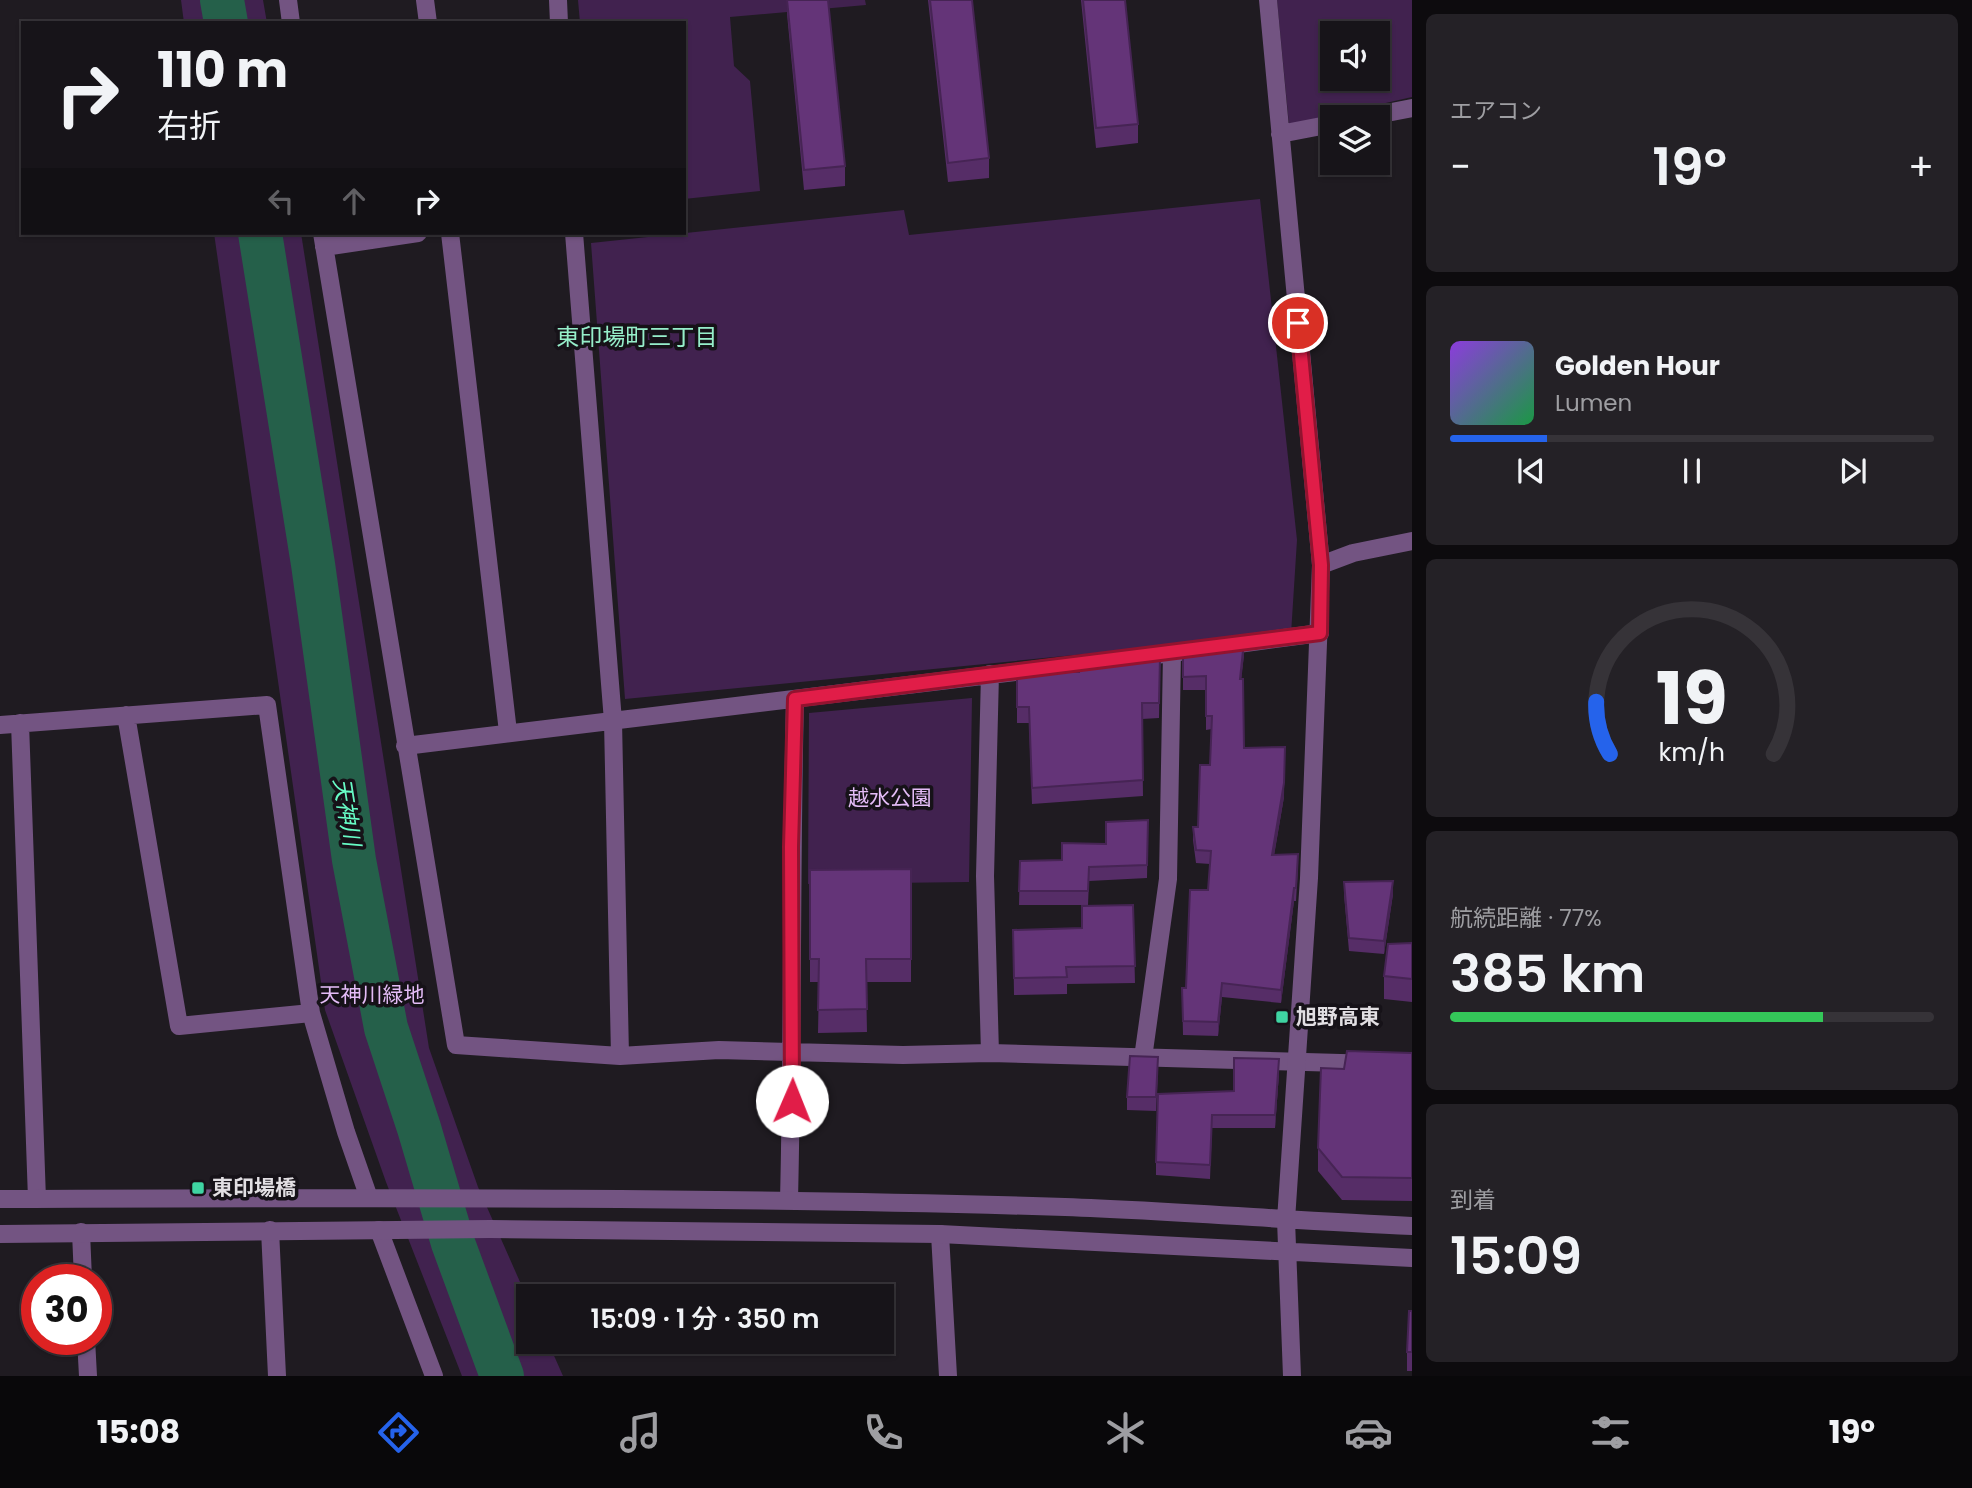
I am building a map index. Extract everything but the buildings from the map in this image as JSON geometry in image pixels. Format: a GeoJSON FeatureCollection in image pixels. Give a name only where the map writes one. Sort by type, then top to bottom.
{"type":"FeatureCollection","features":[{"type":"Feature","properties":{"kind":"street"},"geometry":{"type":"LineString","coordinates":[[288,0],[291,21]]}},
{"type":"Feature","properties":{"kind":"street"},"geometry":{"type":"LineString","coordinates":[[425,0],[428,21]]}},
{"type":"Feature","properties":{"kind":"street"},"geometry":{"type":"LineString","coordinates":[[558,0],[559,21]]}},
{"type":"Feature","properties":{"kind":"street"},"geometry":{"type":"LineString","coordinates":[[1268,0],[1321,565],[1309,878],[1286,1220],[1285,1252],[1292,1376]]}},
{"type":"Feature","properties":{"kind":"street"},"geometry":{"type":"LineString","coordinates":[[1390,112],[1412,108]]}},
{"type":"Feature","properties":{"kind":"street"},"geometry":{"type":"LineString","coordinates":[[1280,134],[1320,126]]}},
{"type":"Feature","properties":{"kind":"street"},"geometry":{"type":"LineString","coordinates":[[391,235],[323,240],[456,1045],[620,1056],[719,1050],[903,1055],[990,1053],[1412,1065]]}},
{"type":"Feature","properties":{"kind":"street"},"geometry":{"type":"LineString","coordinates":[[450,235],[508,732]]}},
{"type":"Feature","properties":{"kind":"street"},"geometry":{"type":"LineString","coordinates":[[573,235],[613,721],[620,1056]]}},
{"type":"Feature","properties":{"kind":"street"},"geometry":{"type":"LineString","coordinates":[[1321,565],[1353,553],[1412,541]]}},
{"type":"Feature","properties":{"kind":"street"},"geometry":{"type":"LineString","coordinates":[[405,746],[1320,633]]}},
{"type":"Feature","properties":{"kind":"street"},"geometry":{"type":"LineString","coordinates":[[1143,1058],[1168,879],[1172,653]]}},
{"type":"Feature","properties":{"kind":"street"},"geometry":{"type":"LineString","coordinates":[[990,674],[985,876],[990,1053]]}},
{"type":"Feature","properties":{"kind":"street"},"geometry":{"type":"LineString","coordinates":[[789,1200],[793,1052],[791,847],[795,699]]}},
{"type":"Feature","properties":{"kind":"street"},"geometry":{"type":"LineString","coordinates":[[0,725],[267,705],[311,1013],[346,1132],[369,1198]]}},
{"type":"Feature","properties":{"kind":"street"},"geometry":{"type":"LineString","coordinates":[[126,715],[179,1026],[311,1013]]}},
{"type":"Feature","properties":{"kind":"street"},"geometry":{"type":"LineString","coordinates":[[20,723],[37,1199]]}},
{"type":"Feature","properties":{"kind":"street"},"geometry":{"type":"LineString","coordinates":[[0,1199],[789,1200],[1069,1207],[1412,1226]]}},
{"type":"Feature","properties":{"kind":"street"},"geometry":{"type":"LineString","coordinates":[[0,1234],[490,1229],[940,1234],[1412,1258]]}},
{"type":"Feature","properties":{"kind":"street"},"geometry":{"type":"LineString","coordinates":[[270,1230],[277,1376]]}},
{"type":"Feature","properties":{"kind":"street"},"geometry":{"type":"LineString","coordinates":[[379,1230],[434,1376]]}},
{"type":"Feature","properties":{"kind":"street"},"geometry":{"type":"LineString","coordinates":[[81,1232],[82,1264]]}},
{"type":"Feature","properties":{"kind":"street"},"geometry":{"type":"LineString","coordinates":[[940,1234],[948,1376]]}},
{"type":"Feature","properties":{"kind":"street"},"geometry":{"type":"LineString","coordinates":[[87,1355],[88,1376]]}},
{"type":"Feature","properties":{"kind":"green space"},"geometry":{"type":"Polygon","coordinates":[[[181,0],[263,0],[267,21],[184,21],[181,0]]]}},
{"type":"Feature","properties":{"kind":"green space"},"geometry":{"type":"Polygon","coordinates":[[[578,0],[865,0],[866,5],[730,17],[734,66],[750,81],[760,191],[686,199],[686,21],[580,21],[578,0]]]}},
{"type":"Feature","properties":{"kind":"green space"},"geometry":{"type":"Polygon","coordinates":[[[1277,0],[1412,0],[1412,97],[1377,105],[1320,105],[1320,118],[1289,125],[1277,0]]]}},
{"type":"Feature","properties":{"kind":"green space"},"geometry":{"type":"Polygon","coordinates":[[[1260,199],[1297,540],[1291,634],[625,699],[591,243],[904,210],[909,235],[1260,199]]]}},
{"type":"Feature","properties":{"kind":"green space","name":"天神川緑地"},"geometry":{"type":"Polygon","coordinates":[[[214,235],[301,235],[429,1048],[478,1187],[521,1284],[516,1284],[516,1354],[553,1354],[563,1376],[462,1376],[386,1182],[325,1010],[214,235]]]}},
{"type":"Feature","properties":{"kind":"green space","name":"越水公園"},"geometry":{"type":"Polygon","coordinates":[[[972,698],[969,882],[808,884],[809,713],[972,698]]]}},
{"type":"Feature","properties":{"kind":"waterway","name":"天神川"},"geometry":{"type":"LineString","coordinates":[[222,0],[226,21]]}},
{"type":"Feature","properties":{"kind":"waterway","name":"天神川"},"geometry":{"type":"LineString","coordinates":[[260,235],[313,564],[354,860],[386,1028],[453,1243],[502,1376]]}},
{"type":"Feature","properties":{"kind":"place","name":"旭野高東"},"geometry":{"type":"Point","coordinates":[1282,1017]}},
{"type":"Feature","properties":{"kind":"place","name":"東印場橋"},"geometry":{"type":"Point","coordinates":[198,1188]}},
{"type":"Feature","properties":{"kind":"district","name":"東印場町三丁目"},"geometry":{"type":"Point","coordinates":[637,337]}},
{"type":"Feature","properties":{"kind":"route"},"geometry":{"type":"LineString","coordinates":[[792,1101],[791,847],[795,699],[1320,633],[1321,565],[1298,323]]}}]}
